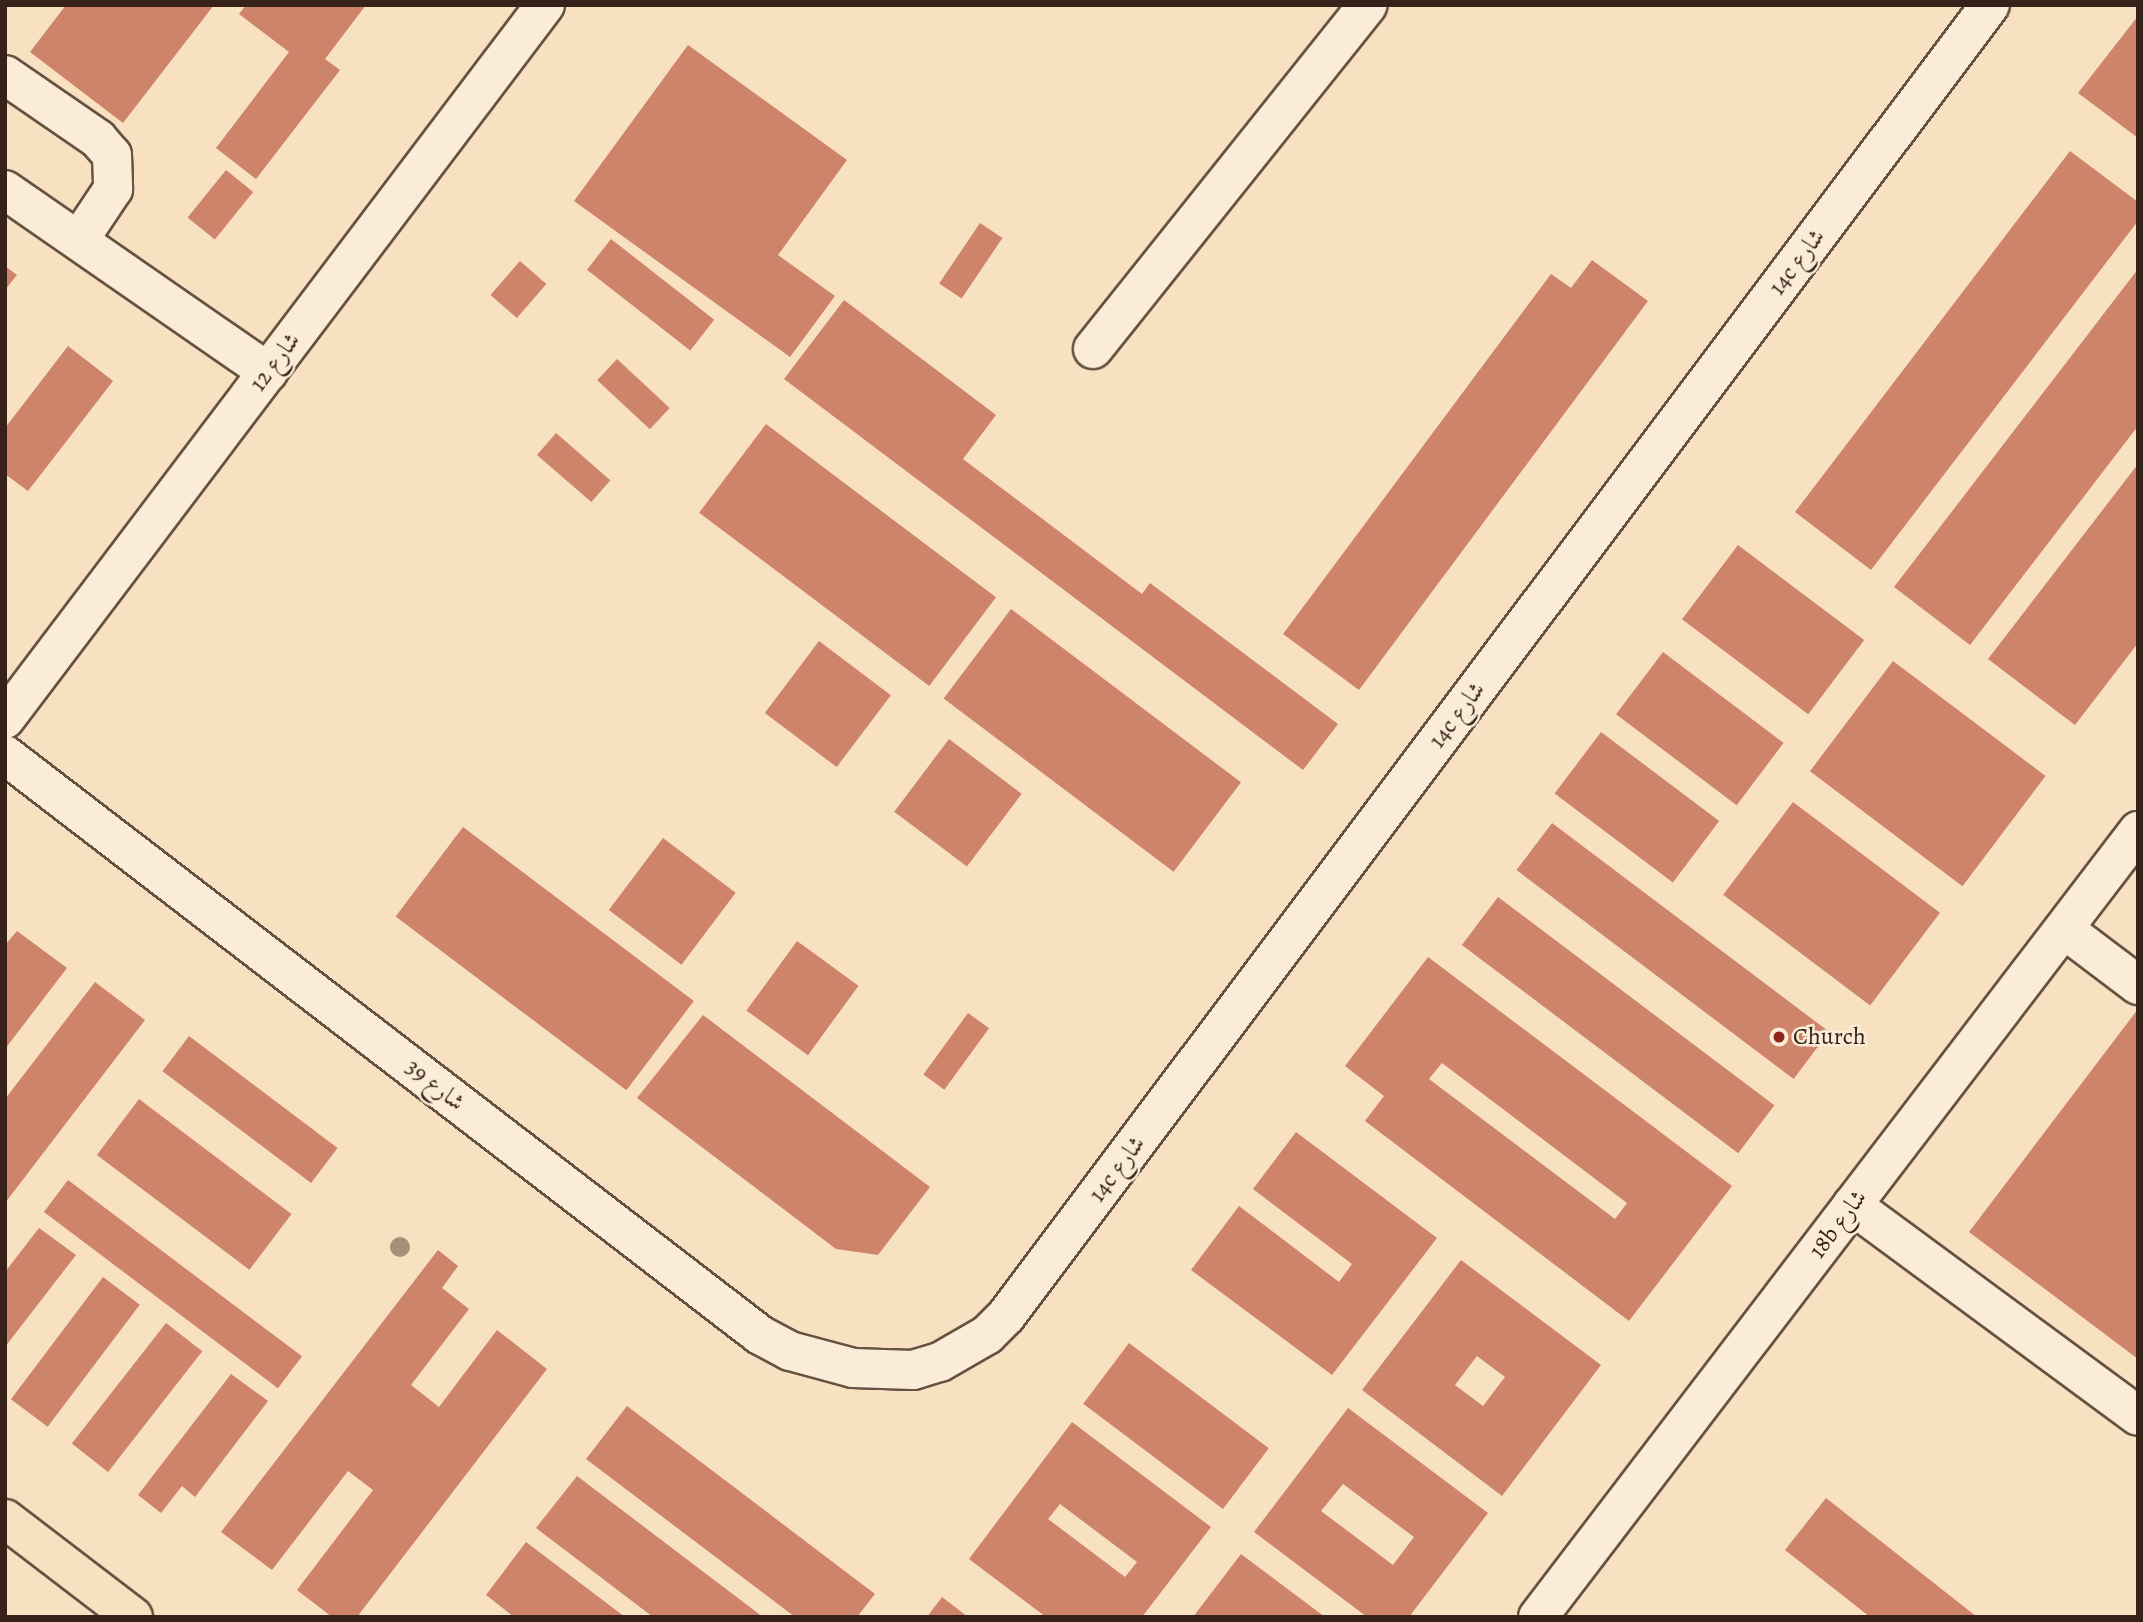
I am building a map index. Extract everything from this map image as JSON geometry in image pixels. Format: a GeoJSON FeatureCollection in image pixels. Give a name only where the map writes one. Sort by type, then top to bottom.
{"type":"FeatureCollection","features":[{"type":"Feature","properties":{"kind":"main road"},"geometry":{"type":"LineString","coordinates":[[5,1519],[133,1617]]}},
{"type":"Feature","properties":{"kind":"street","name":"شارع 12"},"geometry":{"type":"LineString","coordinates":[[5,719],[545,5]]}},
{"type":"Feature","properties":{"kind":"street"},"geometry":{"type":"LineString","coordinates":[[1093,349],[1368,5]]}},
{"type":"Feature","properties":{"kind":"street","name":"14c شارع"},"geometry":{"type":"LineString","coordinates":[[886,1371],[940,1362],[975,1343],[1006,1316],[1990,5]]}},
{"type":"Feature","properties":{"kind":"street"},"geometry":{"type":"LineString","coordinates":[[5,75],[98,139],[112,155],[113,190],[79,240]]}},
{"type":"Feature","properties":{"kind":"street"},"geometry":{"type":"LineString","coordinates":[[5,190],[268,372]]}},
{"type":"Feature","properties":{"kind":"street","name":"شارع 39"},"geometry":{"type":"LineString","coordinates":[[5,755],[760,1335],[821,1362],[886,1371]]}},
{"type":"Feature","properties":{"kind":"street","name":"18b شارع"},"geometry":{"type":"LineString","coordinates":[[1538,1617],[2138,831]]}},
{"type":"Feature","properties":{"kind":"street"},"geometry":{"type":"LineString","coordinates":[[2064,929],[2138,985]]}},
{"type":"Feature","properties":{"kind":"street"},"geometry":{"type":"LineString","coordinates":[[1852,1205],[2138,1416]]}},
{"type":"Feature","properties":{"kind":"building"},"geometry":{"type":"Polygon","coordinates":[[[66,5],[214,5],[123,123],[30,52],[66,5]]]}},
{"type":"Feature","properties":{"kind":"building"},"geometry":{"type":"Polygon","coordinates":[[[246,5],[366,5],[325,59],[340,70],[256,179],[216,148],[289,52],[239,14],[246,5]]]}},
{"type":"Feature","properties":{"kind":"building"},"geometry":{"type":"Polygon","coordinates":[[[2138,16],[2138,138],[2078,93],[2138,16]]]}},
{"type":"Feature","properties":{"kind":"building"},"geometry":{"type":"Polygon","coordinates":[[[688,45],[847,160],[778,255],[835,296],[790,357],[574,201],[688,45]]]}},
{"type":"Feature","properties":{"kind":"building"},"geometry":{"type":"Polygon","coordinates":[[[2070,151],[2138,202],[2138,221],[1871,570],[1795,512],[2070,151]]]}},
{"type":"Feature","properties":{"kind":"building"},"geometry":{"type":"Polygon","coordinates":[[[226,170],[253,192],[215,239],[188,217],[226,170]]]}},
{"type":"Feature","properties":{"kind":"building"},"geometry":{"type":"Polygon","coordinates":[[[980,223],[1002,238],[962,299],[939,284],[980,223]]]}},
{"type":"Feature","properties":{"kind":"building"},"geometry":{"type":"Polygon","coordinates":[[[611,239],[714,320],[690,350],[587,270],[611,239]]]}},
{"type":"Feature","properties":{"kind":"building"},"geometry":{"type":"Polygon","coordinates":[[[1592,260],[1648,301],[1359,690],[1283,634],[1551,274],[1571,288],[1592,260]]]}},
{"type":"Feature","properties":{"kind":"building"},"geometry":{"type":"Polygon","coordinates":[[[520,261],[546,284],[517,318],[490,295],[520,261]]]}},
{"type":"Feature","properties":{"kind":"building"},"geometry":{"type":"Polygon","coordinates":[[[5,266],[17,275],[5,290],[5,266]]]}},
{"type":"Feature","properties":{"kind":"building"},"geometry":{"type":"Polygon","coordinates":[[[2138,269],[2138,426],[1970,645],[1894,587],[2138,269]]]}},
{"type":"Feature","properties":{"kind":"building"},"geometry":{"type":"Polygon","coordinates":[[[844,300],[996,415],[963,459],[1142,594],[1150,583],[1338,724],[1303,770],[784,379],[844,300]]]}},
{"type":"Feature","properties":{"kind":"building"},"geometry":{"type":"Polygon","coordinates":[[[68,346],[113,381],[28,491],[5,474],[5,428],[68,346]]]}},
{"type":"Feature","properties":{"kind":"building"},"geometry":{"type":"Polygon","coordinates":[[[617,359],[670,408],[650,429],[597,380],[617,359]]]}},
{"type":"Feature","properties":{"kind":"building"},"geometry":{"type":"Polygon","coordinates":[[[766,424],[996,597],[929,686],[699,513],[766,424]]]}},
{"type":"Feature","properties":{"kind":"building"},"geometry":{"type":"Polygon","coordinates":[[[556,433],[610,480],[591,502],[537,455],[556,433]]]}},
{"type":"Feature","properties":{"kind":"building"},"geometry":{"type":"Polygon","coordinates":[[[2138,464],[2138,643],[2075,725],[1988,659],[2138,464]]]}},
{"type":"Feature","properties":{"kind":"building"},"geometry":{"type":"Polygon","coordinates":[[[1738,545],[1864,640],[1808,714],[1682,619],[1738,545]]]}},
{"type":"Feature","properties":{"kind":"building"},"geometry":{"type":"Polygon","coordinates":[[[1011,609],[1241,782],[1174,872],[944,698],[1011,609]]]}},
{"type":"Feature","properties":{"kind":"building"},"geometry":{"type":"Polygon","coordinates":[[[819,641],[891,695],[837,767],[765,713],[819,641]]]}},
{"type":"Feature","properties":{"kind":"building"},"geometry":{"type":"Polygon","coordinates":[[[1663,652],[1784,743],[1737,805],[1616,714],[1663,652]]]}},
{"type":"Feature","properties":{"kind":"building"},"geometry":{"type":"Polygon","coordinates":[[[1893,661],[2046,776],[1962,886],[1810,771],[1893,661]]]}},
{"type":"Feature","properties":{"kind":"building"},"geometry":{"type":"Polygon","coordinates":[[[1601,732],[1719,821],[1673,883],[1555,793],[1601,732]]]}},
{"type":"Feature","properties":{"kind":"building"},"geometry":{"type":"Polygon","coordinates":[[[949,739],[1022,794],[967,866],[894,812],[949,739]]]}},
{"type":"Feature","properties":{"kind":"building"},"geometry":{"type":"Polygon","coordinates":[[[1793,802],[1940,913],[1870,1005],[1723,895],[1793,802]]]}},
{"type":"Feature","properties":{"kind":"building"},"geometry":{"type":"Polygon","coordinates":[[[1552,823],[1829,1032],[1794,1079],[1516,870],[1552,823]]]}},
{"type":"Feature","properties":{"kind":"building"},"geometry":{"type":"Polygon","coordinates":[[[463,827],[694,1001],[626,1090],[396,916],[463,827]]]}},
{"type":"Feature","properties":{"kind":"building"},"geometry":{"type":"Polygon","coordinates":[[[663,838],[736,893],[682,965],[609,910],[663,838]]]}},
{"type":"Feature","properties":{"kind":"building"},"geometry":{"type":"Polygon","coordinates":[[[1498,897],[1774,1105],[1738,1153],[1462,945],[1498,897]]]}},
{"type":"Feature","properties":{"kind":"building"},"geometry":{"type":"Polygon","coordinates":[[[17,931],[67,968],[5,1049],[5,945],[17,931]]]}},
{"type":"Feature","properties":{"kind":"building"},"geometry":{"type":"Polygon","coordinates":[[[797,941],[858,986],[808,1055],[746,1011],[797,941]]]}},
{"type":"Feature","properties":{"kind":"building"},"geometry":{"type":"Polygon","coordinates":[[[1428,957],[1732,1186],[1629,1321],[1365,1121],[1384,1096],[1345,1066],[1428,957]],[[1442,1063],[1429,1079],[1615,1219],[1627,1203],[1442,1063]]]}},
{"type":"Feature","properties":{"kind":"building"},"geometry":{"type":"Polygon","coordinates":[[[95,982],[145,1020],[5,1203],[5,1099],[95,982]]]}},
{"type":"Feature","properties":{"kind":"building"},"geometry":{"type":"Polygon","coordinates":[[[2138,1009],[2138,1359],[1969,1232],[2138,1009]]]}},
{"type":"Feature","properties":{"kind":"building"},"geometry":{"type":"Polygon","coordinates":[[[968,1013],[989,1028],[944,1090],[923,1074],[968,1013]]]}},
{"type":"Feature","properties":{"kind":"building"},"geometry":{"type":"Polygon","coordinates":[[[703,1015],[930,1187],[878,1255],[836,1249],[637,1098],[703,1015]]]}},
{"type":"Feature","properties":{"kind":"building"},"geometry":{"type":"Polygon","coordinates":[[[189,1036],[338,1148],[311,1183],[163,1071],[189,1036]]]}},
{"type":"Feature","properties":{"kind":"building"},"geometry":{"type":"Polygon","coordinates":[[[139,1099],[292,1214],[249,1270],[97,1155],[139,1099]]]}},
{"type":"Feature","properties":{"kind":"building"},"geometry":{"type":"Polygon","coordinates":[[[1296,1132],[1437,1238],[1332,1375],[1191,1270],[1239,1206],[1339,1282],[1352,1264],[1253,1189],[1296,1132]]]}},
{"type":"Feature","properties":{"kind":"building"},"geometry":{"type":"Polygon","coordinates":[[[68,1180],[302,1356],[278,1388],[44,1212],[68,1180]]]}},
{"type":"Feature","properties":{"kind":"building"},"geometry":{"type":"Polygon","coordinates":[[[39,1228],[76,1255],[5,1347],[5,1272],[39,1228]]]}},
{"type":"Feature","properties":{"kind":"building"},"geometry":{"type":"Polygon","coordinates":[[[438,1250],[458,1266],[442,1288],[469,1309],[411,1385],[439,1407],[497,1330],[547,1369],[357,1617],[332,1617],[297,1590],[373,1490],[348,1471],[272,1570],[221,1532],[438,1250]]]}},
{"type":"Feature","properties":{"kind":"building"},"geometry":{"type":"Polygon","coordinates":[[[1461,1260],[1601,1365],[1502,1496],[1362,1390],[1461,1260]],[[1477,1356],[1455,1385],[1483,1406],[1505,1377],[1477,1356]]]}},
{"type":"Feature","properties":{"kind":"building"},"geometry":{"type":"Polygon","coordinates":[[[103,1277],[140,1305],[48,1427],[11,1399],[103,1277]]]}},
{"type":"Feature","properties":{"kind":"building"},"geometry":{"type":"Polygon","coordinates":[[[166,1323],[202,1351],[108,1472],[72,1444],[166,1323]]]}},
{"type":"Feature","properties":{"kind":"building"},"geometry":{"type":"Polygon","coordinates":[[[1129,1343],[1269,1448],[1223,1509],[1083,1404],[1129,1343]]]}},
{"type":"Feature","properties":{"kind":"building"},"geometry":{"type":"Polygon","coordinates":[[[231,1374],[268,1401],[195,1497],[182,1486],[161,1513],[138,1495],[231,1374]]]}},
{"type":"Feature","properties":{"kind":"building"},"geometry":{"type":"Polygon","coordinates":[[[627,1406],[875,1594],[857,1617],[795,1617],[586,1459],[627,1406]]]}},
{"type":"Feature","properties":{"kind":"building"},"geometry":{"type":"Polygon","coordinates":[[[1348,1408],[1488,1513],[1409,1617],[1367,1617],[1254,1532],[1348,1408]],[[1343,1484],[1321,1511],[1393,1565],[1414,1537],[1343,1484]]]}},
{"type":"Feature","properties":{"kind":"building"},"geometry":{"type":"Polygon","coordinates":[[[1072,1422],[1211,1527],[1142,1617],[1046,1617],[969,1559],[1072,1422]],[[1060,1504],[1048,1519],[1125,1577],[1137,1562],[1060,1504]]]}},
{"type":"Feature","properties":{"kind":"building"},"geometry":{"type":"Polygon","coordinates":[[[577,1476],[763,1617],[653,1617],[536,1528],[577,1476]]]}},
{"type":"Feature","properties":{"kind":"building"},"geometry":{"type":"Polygon","coordinates":[[[1826,1498],[1977,1617],[1870,1617],[1785,1550],[1826,1498]]]}},
{"type":"Feature","properties":{"kind":"building"},"geometry":{"type":"Polygon","coordinates":[[[526,1542],[625,1617],[514,1617],[486,1595],[526,1542]]]}},
{"type":"Feature","properties":{"kind":"building"},"geometry":{"type":"Polygon","coordinates":[[[1241,1554],[1325,1617],[1193,1617],[1241,1554]]]}},
{"type":"Feature","properties":{"kind":"building"},"geometry":{"type":"Polygon","coordinates":[[[942,1597],[968,1617],[927,1617],[942,1597]]]}},
{"type":"Feature","properties":{"kind":"place","name":"Church"},"geometry":{"type":"Point","coordinates":[1779,1037]}}]}
